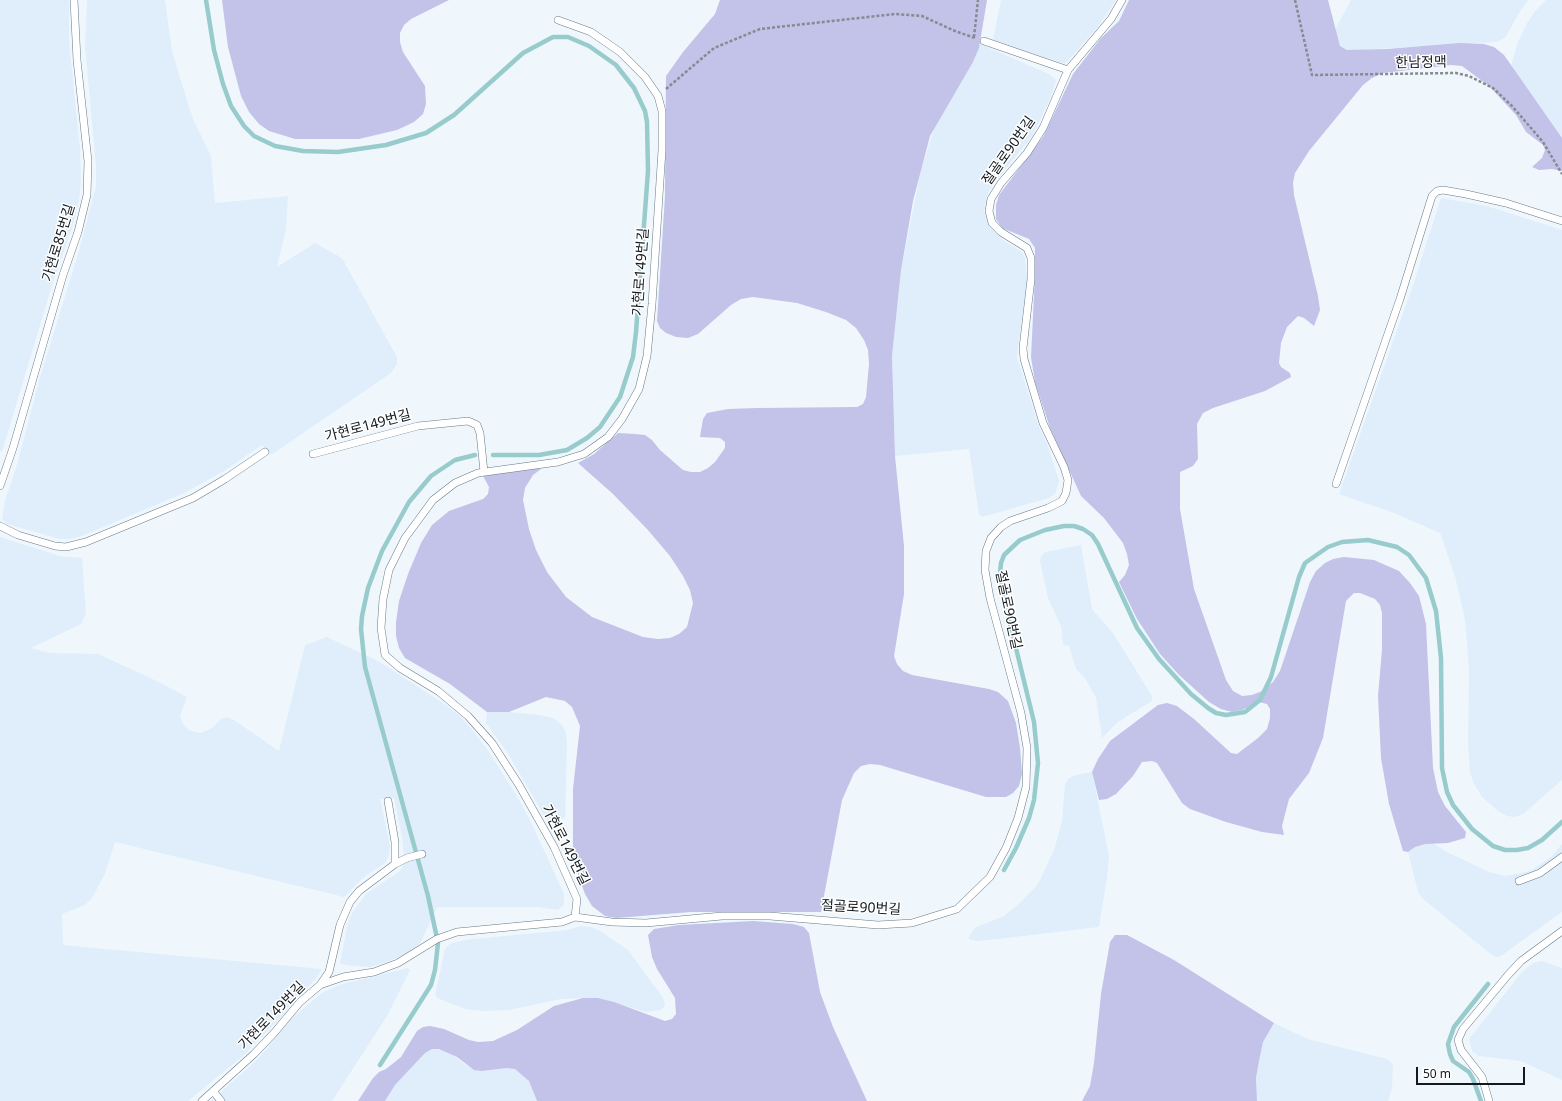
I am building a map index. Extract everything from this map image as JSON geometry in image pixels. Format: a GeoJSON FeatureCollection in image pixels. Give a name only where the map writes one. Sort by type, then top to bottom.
{"type":"FeatureCollection","features":[{"type":"Feature","properties":{"kind":"lane","name":"가현로85번길"},"geometry":{"type":"LineString","coordinates":[[0,486],[13,448],[62,275],[78,232],[87,195],[88,161],[76,60],[74,0]]}},
{"type":"Feature","properties":{"kind":"lane","name":"절골로90번길"},"geometry":{"type":"LineString","coordinates":[[575,917],[612,922],[646,923],[722,916],[770,916],[844,920],[878,925],[912,923],[957,909],[990,877],[1006,848],[1018,818],[1026,787],[1027,748],[1021,713],[990,598],[985,570],[986,551],[992,538],[1001,527],[1010,521],[1048,508],[1062,501],[1066,493],[1068,480],[1064,466],[1043,423],[1024,359],[1023,348],[1031,279],[1031,258],[1027,248],[1001,232],[992,223],[989,211],[991,199],[1001,183],[1027,153],[1043,128],[1068,70],[1111,19],[1122,0]]}},
{"type":"Feature","properties":{"kind":"lane","name":"가현로149번길"},"geometry":{"type":"LineString","coordinates":[[202,1101],[274,1033],[300,1002],[320,985],[343,977],[374,972],[398,963],[437,939],[457,932],[562,922],[575,917],[577,899],[554,847],[519,785],[492,743],[468,716],[438,690],[400,668],[384,655],[381,628],[383,599],[389,570],[405,538],[433,500],[455,483],[484,472],[558,462],[584,454],[608,437],[622,419],[639,389],[647,356],[652,304],[662,150],[662,111],[658,96],[645,77],[620,52],[591,32],[558,20]]}},
{"type":"Feature","properties":{"kind":"lane"},"geometry":{"type":"LineString","coordinates":[[984,41],[1068,70]]}},
{"type":"Feature","properties":{"kind":"lane"},"geometry":{"type":"LineString","coordinates":[[1336,484],[1398,306],[1432,196],[1437,191],[1443,190],[1458,192],[1506,203],[1562,221]]}},
{"type":"Feature","properties":{"kind":"lane","name":"가현로149번길"},"geometry":{"type":"LineString","coordinates":[[313,454],[418,426],[468,421],[477,425],[480,433],[484,472]]}},
{"type":"Feature","properties":{"kind":"lane"},"geometry":{"type":"LineString","coordinates":[[0,526],[18,535],[55,546],[66,547],[86,542],[193,498],[225,479],[264,452]]}},
{"type":"Feature","properties":{"kind":"lane"},"geometry":{"type":"LineString","coordinates":[[388,801],[395,842],[395,864]]}},
{"type":"Feature","properties":{"kind":"lane"},"geometry":{"type":"LineString","coordinates":[[320,985],[329,972],[340,925],[350,902],[358,890],[395,864],[407,858],[422,854]]}},
{"type":"Feature","properties":{"kind":"lane"},"geometry":{"type":"LineString","coordinates":[[1519,881],[1540,873],[1562,857]]}},
{"type":"Feature","properties":{"kind":"lane"},"geometry":{"type":"LineString","coordinates":[[1489,1101],[1482,1077],[1461,1050],[1458,1040],[1463,1029],[1521,961],[1562,931]]}},
{"type":"Feature","properties":{"kind":"lane"},"geometry":{"type":"LineString","coordinates":[[213,1091],[221,1101]]}},
{"type":"Feature","properties":{"kind":"path"},"geometry":{"type":"LineString","coordinates":[[974,37],[978,0]]}},
{"type":"Feature","properties":{"kind":"path","name":"한남정맥"},"geometry":{"type":"LineString","coordinates":[[1295,0],[1312,75],[1456,73],[1469,76],[1493,88],[1512,106],[1543,142],[1562,174]]}},
{"type":"Feature","properties":{"kind":"path"},"geometry":{"type":"LineString","coordinates":[[658,96],[714,48],[760,29],[895,14],[922,16],[984,41]]}},
{"type":"Feature","properties":{"kind":"shaded area"},"geometry":{"type":"Polygon","coordinates":[[[0,0],[69,0],[69,41],[80,149],[81,181],[79,201],[72,228],[53,282],[2,452],[0,451],[0,0]]]}},
{"type":"Feature","properties":{"kind":"shaded area"},"geometry":{"type":"Polygon","coordinates":[[[87,0],[165,0],[172,51],[193,119],[211,156],[215,203],[288,196],[286,229],[277,267],[315,243],[342,258],[397,357],[397,364],[391,373],[271,455],[262,445],[224,471],[184,493],[82,536],[71,539],[60,539],[7,524],[2,519],[5,500],[17,465],[40,377],[79,251],[96,186],[96,165],[85,47],[87,0]]]}},
{"type":"Feature","properties":{"kind":"shaded area"},"geometry":{"type":"Polygon","coordinates":[[[222,0],[449,0],[411,19],[404,25],[400,33],[400,42],[403,52],[425,86],[426,104],[423,114],[414,122],[397,130],[359,139],[295,139],[269,131],[259,124],[249,112],[241,96],[228,47],[222,0]]]}},
{"type":"Feature","properties":{"kind":"shaded area"},"geometry":{"type":"Polygon","coordinates":[[[720,0],[987,0],[979,48],[973,62],[930,136],[913,201],[901,270],[892,356],[895,456],[904,546],[904,594],[894,656],[897,664],[903,671],[912,675],[989,689],[998,692],[1008,701],[1016,723],[1022,774],[1019,786],[1013,793],[1006,797],[986,797],[880,765],[870,764],[861,766],[854,773],[842,800],[821,912],[691,912],[616,918],[605,916],[592,906],[585,894],[577,872],[573,853],[573,789],[580,726],[572,707],[565,701],[546,697],[509,712],[487,712],[450,684],[405,658],[399,648],[396,636],[396,622],[399,601],[408,574],[421,543],[432,525],[449,511],[483,499],[488,494],[489,487],[483,476],[494,471],[531,466],[541,469],[533,475],[525,488],[523,500],[529,529],[536,550],[547,572],[566,597],[592,617],[643,637],[658,639],[670,638],[679,634],[687,627],[693,603],[690,590],[683,576],[670,556],[647,529],[613,494],[578,463],[594,454],[618,433],[635,434],[645,435],[652,440],[660,450],[683,470],[700,472],[715,462],[725,448],[725,442],[720,438],[700,437],[703,419],[707,413],[728,409],[857,407],[863,404],[866,397],[869,364],[868,350],[864,340],[856,328],[846,320],[797,303],[753,297],[741,299],[731,305],[698,334],[688,338],[676,337],[666,333],[660,328],[657,321],[665,196],[666,76],[683,52],[715,14],[720,0]]]}},
{"type":"Feature","properties":{"kind":"shaded area"},"geometry":{"type":"Polygon","coordinates":[[[1001,0],[1116,0],[1098,27],[1065,64],[993,40],[1001,0]]]}},
{"type":"Feature","properties":{"kind":"shaded area"},"geometry":{"type":"Polygon","coordinates":[[[1129,0],[1328,0],[1340,46],[1347,50],[1387,49],[1460,43],[1484,44],[1494,47],[1504,55],[1562,138],[1562,171],[1552,169],[1539,170],[1532,167],[1542,158],[1545,150],[1543,145],[1526,132],[1516,115],[1489,86],[1462,66],[1451,65],[1383,73],[1372,78],[1363,85],[1309,151],[1295,173],[1293,183],[1294,195],[1320,310],[1314,326],[1304,318],[1298,316],[1287,327],[1281,343],[1279,363],[1281,367],[1290,373],[1291,377],[1265,391],[1213,408],[1203,413],[1197,424],[1198,459],[1193,466],[1180,472],[1180,509],[1194,589],[1226,680],[1233,691],[1242,696],[1252,695],[1262,691],[1273,682],[1280,671],[1310,582],[1316,571],[1325,563],[1333,559],[1344,557],[1374,560],[1399,571],[1410,583],[1419,596],[1426,624],[1433,768],[1438,792],[1445,806],[1466,832],[1465,838],[1448,843],[1426,844],[1415,847],[1408,852],[1403,851],[1389,804],[1381,758],[1378,696],[1382,650],[1382,613],[1380,605],[1375,599],[1360,593],[1354,593],[1346,601],[1323,738],[1309,773],[1289,799],[1282,826],[1284,835],[1262,832],[1226,822],[1190,809],[1182,803],[1157,763],[1152,761],[1142,762],[1133,776],[1116,794],[1107,799],[1099,800],[1092,772],[1098,759],[1110,741],[1158,705],[1167,703],[1177,706],[1194,719],[1231,753],[1237,754],[1267,729],[1270,718],[1270,709],[1267,704],[1259,702],[1242,710],[1232,712],[1221,709],[1209,702],[1179,675],[1160,654],[1137,619],[1119,582],[1125,575],[1129,565],[1123,543],[1104,518],[1081,496],[1050,428],[1035,382],[1031,357],[1035,248],[1029,239],[1002,228],[996,219],[996,205],[999,195],[1043,137],[1073,74],[1101,38],[1119,21],[1129,0]]]}},
{"type":"Feature","properties":{"kind":"shaded area"},"geometry":{"type":"Polygon","coordinates":[[[1351,0],[1528,0],[1505,38],[1496,42],[1347,50],[1340,46],[1335,30],[1351,0]]]}},
{"type":"Feature","properties":{"kind":"shaded area"},"geometry":{"type":"Polygon","coordinates":[[[1546,0],[1562,0],[1562,138],[1511,66],[1518,42],[1527,23],[1536,10],[1546,0]]]}},
{"type":"Feature","properties":{"kind":"shaded area"},"geometry":{"type":"Polygon","coordinates":[[[980,44],[1049,74],[1056,80],[1051,97],[1032,136],[992,186],[987,195],[984,211],[989,227],[1004,241],[1022,252],[1025,258],[1027,280],[1017,357],[1039,427],[1048,446],[1059,481],[1055,494],[1049,498],[982,517],[979,514],[969,449],[895,456],[892,356],[901,270],[921,170],[935,126],[973,62],[980,44]]]}},
{"type":"Feature","properties":{"kind":"shaded area"},"geometry":{"type":"Polygon","coordinates":[[[1441,198],[1487,206],[1562,230],[1562,780],[1523,814],[1515,817],[1507,816],[1499,812],[1482,797],[1473,782],[1470,772],[1468,744],[1469,669],[1465,620],[1455,576],[1440,533],[1394,513],[1339,494],[1414,282],[1441,198]]]}},
{"type":"Feature","properties":{"kind":"shaded area"},"geometry":{"type":"Polygon","coordinates":[[[0,537],[60,556],[82,558],[86,614],[81,624],[31,648],[49,653],[98,654],[161,683],[187,697],[180,715],[182,722],[188,730],[201,733],[212,728],[221,719],[228,717],[279,751],[305,645],[327,637],[380,662],[443,703],[461,717],[473,731],[487,749],[517,796],[530,820],[564,894],[564,905],[558,910],[538,907],[437,907],[420,944],[403,955],[387,962],[370,967],[354,966],[340,964],[347,927],[352,913],[366,894],[400,871],[405,862],[402,837],[394,798],[380,799],[390,846],[389,856],[385,863],[365,876],[344,897],[115,842],[105,874],[92,898],[85,905],[62,914],[63,945],[322,969],[316,979],[296,998],[279,1019],[243,1056],[188,1101],[0,1101],[0,537]]]}},
{"type":"Feature","properties":{"kind":"shaded area"},"geometry":{"type":"Polygon","coordinates":[[[1081,545],[1092,609],[1113,633],[1152,696],[1152,701],[1118,722],[1102,738],[1096,698],[1085,678],[1076,669],[1069,646],[1063,645],[1061,626],[1048,598],[1040,561],[1041,556],[1045,552],[1081,545]]]}},
{"type":"Feature","properties":{"kind":"shaded area"},"geometry":{"type":"Polygon","coordinates":[[[487,712],[509,712],[540,715],[553,718],[562,725],[566,732],[567,744],[565,818],[549,824],[509,755],[486,723],[487,712]]]}},
{"type":"Feature","properties":{"kind":"shaded area"},"geometry":{"type":"Polygon","coordinates":[[[1092,772],[1109,856],[1099,927],[977,941],[968,939],[974,928],[1004,916],[1020,903],[1038,884],[1054,850],[1062,821],[1065,785],[1068,779],[1076,775],[1092,772]]]}},
{"type":"Feature","properties":{"kind":"shaded area"},"geometry":{"type":"Polygon","coordinates":[[[1433,843],[1445,851],[1489,872],[1505,876],[1532,870],[1551,857],[1562,844],[1562,912],[1501,956],[1496,957],[1492,955],[1423,899],[1418,892],[1408,852],[1415,847],[1433,843]]]}},
{"type":"Feature","properties":{"kind":"shaded area"},"geometry":{"type":"Polygon","coordinates":[[[753,921],[793,924],[804,927],[809,933],[820,992],[833,1027],[867,1101],[537,1101],[529,1081],[515,1069],[474,1070],[457,1057],[439,1049],[432,1049],[425,1053],[395,1085],[385,1101],[358,1101],[373,1078],[401,1057],[417,1031],[423,1027],[430,1026],[444,1029],[469,1040],[478,1042],[493,1041],[517,1030],[554,1006],[583,998],[598,998],[614,1002],[665,1021],[672,1019],[676,1014],[675,998],[657,969],[652,957],[648,935],[654,929],[679,925],[753,921]]]}},
{"type":"Feature","properties":{"kind":"shaded area"},"geometry":{"type":"Polygon","coordinates":[[[581,926],[591,927],[600,931],[628,950],[662,996],[665,1003],[661,1010],[646,1012],[598,998],[583,998],[561,999],[509,1010],[483,1011],[465,1009],[437,998],[435,995],[445,949],[450,944],[464,940],[567,930],[581,926]]]}},
{"type":"Feature","properties":{"kind":"shaded area"},"geometry":{"type":"Polygon","coordinates":[[[1115,935],[1127,935],[1174,960],[1274,1023],[1263,1042],[1256,1078],[1257,1101],[1082,1101],[1090,1086],[1094,1063],[1101,994],[1110,942],[1115,935]]]}},
{"type":"Feature","properties":{"kind":"shaded area"},"geometry":{"type":"Polygon","coordinates":[[[1542,961],[1562,968],[1562,1080],[1521,1061],[1479,1056],[1472,1051],[1469,1039],[1522,972],[1533,963],[1542,961]]]}},
{"type":"Feature","properties":{"kind":"shaded area"},"geometry":{"type":"Polygon","coordinates":[[[408,968],[410,970],[387,1016],[332,1101],[211,1101],[259,1058],[292,1018],[322,993],[339,985],[408,968]]]}},
{"type":"Feature","properties":{"kind":"shaded area"},"geometry":{"type":"Polygon","coordinates":[[[1274,1023],[1308,1039],[1387,1059],[1393,1064],[1392,1089],[1388,1101],[1257,1101],[1256,1078],[1263,1042],[1274,1023]]]}},
{"type":"Feature","properties":{"kind":"shaded area"},"geometry":{"type":"Polygon","coordinates":[[[432,1049],[446,1050],[467,1066],[482,1071],[515,1068],[529,1081],[537,1101],[385,1101],[395,1085],[425,1053],[432,1049]]]}},
{"type":"Feature","properties":{"kind":"waterway"},"geometry":{"type":"LineString","coordinates":[[206,0],[214,50],[223,84],[231,106],[244,126],[254,136],[275,146],[303,151],[338,152],[386,145],[426,133],[454,115],[523,53],[553,37],[568,37],[589,46],[616,65],[634,88],[645,111],[647,122],[648,171],[633,357],[620,397],[600,427],[587,438],[567,450],[539,455],[493,455]]}},
{"type":"Feature","properties":{"kind":"waterway"},"geometry":{"type":"LineString","coordinates":[[380,1065],[431,985],[435,970],[438,943],[428,896],[365,667],[361,629],[362,616],[368,588],[382,551],[409,502],[431,476],[455,460],[475,455]]}},
{"type":"Feature","properties":{"kind":"waterway"},"geometry":{"type":"LineString","coordinates":[[1004,870],[1016,848],[1029,818],[1034,800],[1038,763],[1034,722],[1005,603],[1000,573],[1001,563],[1004,555],[1020,540],[1045,530],[1064,526],[1074,526],[1083,529],[1092,535],[1098,544],[1137,628],[1159,659],[1191,694],[1216,713],[1226,715],[1245,712],[1260,700],[1271,677],[1299,577],[1305,563],[1328,547],[1342,542],[1368,540],[1397,547],[1409,555],[1426,578],[1436,611],[1441,658],[1442,768],[1447,792],[1453,805],[1472,829],[1493,846],[1505,850],[1528,848],[1542,840],[1562,822]]}},
{"type":"Feature","properties":{"kind":"waterway"},"geometry":{"type":"LineString","coordinates":[[1481,1101],[1469,1072],[1453,1061],[1448,1044],[1454,1027],[1488,984]]}}]}
